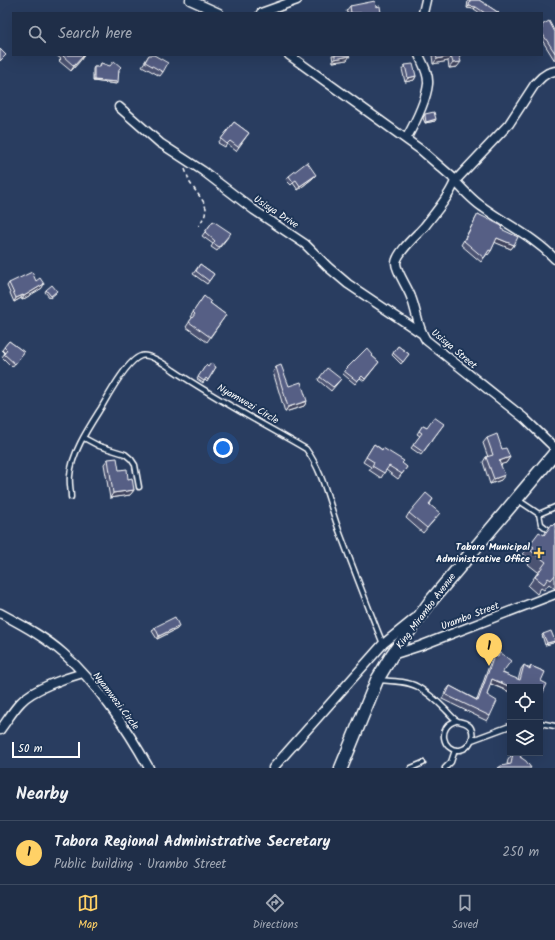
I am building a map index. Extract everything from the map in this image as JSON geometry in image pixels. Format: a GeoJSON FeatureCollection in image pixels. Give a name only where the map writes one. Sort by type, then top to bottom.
{"type":"FeatureCollection","features":[{"type":"Feature","properties":{"kind":"main road","name":"King Mirambo Avenue"},"geometry":{"type":"LineString","coordinates":[[341,768],[377,680],[392,656],[421,614],[447,581],[555,453]]}},
{"type":"Feature","properties":{"kind":"street"},"geometry":{"type":"LineString","coordinates":[[190,0],[217,12]]}},
{"type":"Feature","properties":{"kind":"street"},"geometry":{"type":"LineString","coordinates":[[264,12],[297,0]]}},
{"type":"Feature","properties":{"kind":"street"},"geometry":{"type":"LineString","coordinates":[[423,12],[426,0]]}},
{"type":"Feature","properties":{"kind":"street"},"geometry":{"type":"LineString","coordinates":[[290,56],[406,139],[449,172],[464,191],[483,208],[525,234],[555,259]]}},
{"type":"Feature","properties":{"kind":"street"},"geometry":{"type":"LineString","coordinates":[[406,139],[417,119],[428,84],[424,66],[419,56]]}},
{"type":"Feature","properties":{"kind":"street","name":"Usisya Street"},"geometry":{"type":"LineString","coordinates":[[555,71],[548,73],[535,84],[509,124],[455,181],[438,208],[399,256],[396,263],[411,296],[421,333],[426,340],[524,418],[555,448]]}},
{"type":"Feature","properties":{"kind":"street","name":"Usisya Drive"},"geometry":{"type":"LineString","coordinates":[[119,107],[160,142],[216,181],[254,210],[305,244],[348,284],[421,333]]}},
{"type":"Feature","properties":{"kind":"street","name":"Urambo Street"},"geometry":{"type":"LineString","coordinates":[[392,656],[555,594]]}},
{"type":"Feature","properties":{"kind":"street","name":"Nyamwezi Circle"},"geometry":{"type":"LineString","coordinates":[[0,613],[44,638],[64,654],[83,673],[129,734],[149,768]]}},
{"type":"Feature","properties":{"kind":"street"},"geometry":{"type":"LineString","coordinates":[[273,768],[383,644],[421,614]]}},
{"type":"Feature","properties":{"kind":"street"},"geometry":{"type":"LineString","coordinates":[[0,730],[26,697],[63,679],[83,673]]}},
{"type":"Feature","properties":{"kind":"lane","name":"Nyamwezi Circle"},"geometry":{"type":"LineString","coordinates":[[71,497],[71,465],[96,416],[130,362],[141,355],[148,356],[164,363],[197,386],[306,449],[320,471],[340,532],[383,644]]}},
{"type":"Feature","properties":{"kind":"lane"},"geometry":{"type":"LineString","coordinates":[[84,438],[99,446],[125,454],[131,459],[135,465],[139,487]]}},
{"type":"Feature","properties":{"kind":"lane"},"geometry":{"type":"LineString","coordinates":[[517,499],[539,514],[541,524],[555,536]]}},
{"type":"Feature","properties":{"kind":"lane"},"geometry":{"type":"LineString","coordinates":[[539,514],[555,508]]}},
{"type":"Feature","properties":{"kind":"lane"},"geometry":{"type":"LineString","coordinates":[[377,680],[399,682],[418,687],[432,697],[456,721]]}},
{"type":"Feature","properties":{"kind":"lane"},"geometry":{"type":"LineString","coordinates":[[472,740],[473,734],[471,729],[462,721],[451,722],[446,726],[443,737],[445,743],[455,750],[465,748],[472,740],[507,727]]}},
{"type":"Feature","properties":{"kind":"lane"},"geometry":{"type":"LineString","coordinates":[[543,724],[555,726]]}},
{"type":"Feature","properties":{"kind":"lane"},"geometry":{"type":"LineString","coordinates":[[445,768],[451,762],[455,750]]}},
{"type":"Feature","properties":{"kind":"lane"},"geometry":{"type":"LineString","coordinates":[[411,768],[423,763]]}},
{"type":"Feature","properties":{"kind":"path"},"geometry":{"type":"LineString","coordinates":[[185,160],[185,168],[190,183],[203,201],[206,208],[199,226]]}},
{"type":"Feature","properties":{"kind":"building"},"geometry":{"type":"Polygon","coordinates":[[[470,0],[479,0],[497,12],[484,12],[476,7],[469,6],[470,0]]]}},
{"type":"Feature","properties":{"kind":"building"},"geometry":{"type":"Polygon","coordinates":[[[375,1],[376,7],[380,6],[381,12],[351,12],[350,6],[375,1]]]}},
{"type":"Feature","properties":{"kind":"building"},"geometry":{"type":"Polygon","coordinates":[[[549,21],[555,32],[555,53],[543,35],[543,24],[549,21]]]}},
{"type":"Feature","properties":{"kind":"building"},"geometry":{"type":"Polygon","coordinates":[[[0,49],[6,55],[0,61],[0,49]]]}},
{"type":"Feature","properties":{"kind":"building"},"geometry":{"type":"Polygon","coordinates":[[[63,56],[83,56],[74,66],[63,56]]]}},
{"type":"Feature","properties":{"kind":"building"},"geometry":{"type":"Polygon","coordinates":[[[148,56],[156,56],[168,63],[163,72],[145,62],[148,56]]]}},
{"type":"Feature","properties":{"kind":"building"},"geometry":{"type":"Polygon","coordinates":[[[335,56],[350,56],[335,59],[335,56]]]}},
{"type":"Feature","properties":{"kind":"building"},"geometry":{"type":"Polygon","coordinates":[[[436,56],[451,56],[437,59],[436,56]]]}},
{"type":"Feature","properties":{"kind":"building"},"geometry":{"type":"Polygon","coordinates":[[[451,56],[459,56],[461,62],[453,63],[451,56]]]}},
{"type":"Feature","properties":{"kind":"building"},"geometry":{"type":"Polygon","coordinates":[[[114,61],[121,67],[119,69],[118,82],[94,80],[94,67],[100,67],[101,63],[110,66],[114,61]]]}},
{"type":"Feature","properties":{"kind":"building"},"geometry":{"type":"Polygon","coordinates":[[[413,64],[416,76],[408,78],[405,65],[413,64]]]}},
{"type":"Feature","properties":{"kind":"building"},"geometry":{"type":"Polygon","coordinates":[[[434,112],[436,119],[426,122],[425,114],[434,112]]]}},
{"type":"Feature","properties":{"kind":"building"},"geometry":{"type":"Polygon","coordinates":[[[234,122],[249,133],[238,147],[230,141],[227,144],[221,139],[234,122]]]}},
{"type":"Feature","properties":{"kind":"building"},"geometry":{"type":"Polygon","coordinates":[[[307,162],[316,175],[300,186],[296,180],[293,182],[289,176],[307,162]]]}},
{"type":"Feature","properties":{"kind":"building"},"geometry":{"type":"Polygon","coordinates":[[[478,214],[502,226],[501,229],[518,237],[514,245],[497,238],[491,251],[489,250],[484,258],[464,241],[478,214]]]}},
{"type":"Feature","properties":{"kind":"building"},"geometry":{"type":"Polygon","coordinates":[[[213,221],[231,233],[219,247],[213,243],[215,241],[205,232],[213,221]]]}},
{"type":"Feature","properties":{"kind":"building"},"geometry":{"type":"Polygon","coordinates":[[[200,264],[214,274],[209,281],[196,271],[200,264]]]}},
{"type":"Feature","properties":{"kind":"building"},"geometry":{"type":"Polygon","coordinates":[[[32,272],[36,281],[40,278],[44,284],[24,296],[23,295],[16,298],[9,283],[32,272]]]}},
{"type":"Feature","properties":{"kind":"building"},"geometry":{"type":"Polygon","coordinates":[[[52,285],[57,291],[51,296],[46,290],[52,285]]]}},
{"type":"Feature","properties":{"kind":"building"},"geometry":{"type":"Polygon","coordinates":[[[204,296],[211,302],[210,303],[226,315],[210,337],[189,322],[195,314],[193,312],[204,296]]]}},
{"type":"Feature","properties":{"kind":"building"},"geometry":{"type":"Polygon","coordinates":[[[9,341],[24,352],[15,364],[4,354],[7,350],[4,347],[9,341]]]}},
{"type":"Feature","properties":{"kind":"building"},"geometry":{"type":"Polygon","coordinates":[[[398,346],[409,354],[403,362],[393,353],[398,346]]]}},
{"type":"Feature","properties":{"kind":"building"},"geometry":{"type":"Polygon","coordinates":[[[367,348],[373,355],[372,356],[379,362],[365,379],[362,376],[357,381],[344,371],[367,348]]]}},
{"type":"Feature","properties":{"kind":"building"},"geometry":{"type":"Polygon","coordinates":[[[211,363],[216,367],[208,380],[206,378],[204,381],[198,377],[206,365],[208,367],[211,363]]]}},
{"type":"Feature","properties":{"kind":"building"},"geometry":{"type":"Polygon","coordinates":[[[281,365],[289,386],[301,382],[307,401],[288,407],[276,367],[281,365]]]}},
{"type":"Feature","properties":{"kind":"building"},"geometry":{"type":"Polygon","coordinates":[[[327,368],[341,379],[333,387],[320,377],[327,368]]]}},
{"type":"Feature","properties":{"kind":"building"},"geometry":{"type":"Polygon","coordinates":[[[434,417],[444,424],[423,452],[413,445],[422,433],[419,431],[423,425],[427,427],[434,417]]]}},
{"type":"Feature","properties":{"kind":"building"},"geometry":{"type":"Polygon","coordinates":[[[497,434],[502,449],[506,448],[510,457],[499,461],[505,475],[494,479],[486,457],[493,455],[487,438],[497,434]]]}},
{"type":"Feature","properties":{"kind":"building"},"geometry":{"type":"Polygon","coordinates":[[[374,444],[382,450],[383,448],[404,461],[402,463],[407,467],[402,474],[389,466],[384,473],[372,466],[374,462],[366,457],[374,444]]]}},
{"type":"Feature","properties":{"kind":"building"},"geometry":{"type":"Polygon","coordinates":[[[117,458],[119,470],[127,469],[128,479],[132,478],[134,490],[113,493],[108,459],[117,458]]]}},
{"type":"Feature","properties":{"kind":"building"},"geometry":{"type":"Polygon","coordinates":[[[426,493],[433,499],[429,504],[440,513],[427,528],[409,513],[426,493]]]}},
{"type":"Feature","properties":{"kind":"building"},"geometry":{"type":"Polygon","coordinates":[[[552,524],[555,524],[555,575],[551,580],[548,578],[544,584],[535,577],[546,562],[531,551],[534,547],[530,544],[539,532],[544,535],[552,524]]]}},
{"type":"Feature","properties":{"kind":"building"},"geometry":{"type":"Polygon","coordinates":[[[175,617],[179,626],[159,636],[155,627],[175,617]]]}},
{"type":"Feature","properties":{"kind":"building"},"geometry":{"type":"Polygon","coordinates":[[[551,631],[555,641],[547,643],[543,634],[551,631]]]}},
{"type":"Feature","properties":{"kind":"building"},"geometry":{"type":"Polygon","coordinates":[[[500,652],[511,661],[502,673],[520,680],[524,665],[530,669],[531,666],[545,672],[541,681],[547,684],[543,693],[543,684],[507,684],[507,685],[492,679],[487,695],[497,701],[490,716],[446,695],[450,686],[478,701],[494,656],[498,657],[500,652]]]}},
{"type":"Feature","properties":{"kind":"building"},"geometry":{"type":"Polygon","coordinates":[[[512,756],[521,756],[520,757],[526,761],[531,768],[498,768],[511,764],[512,756]]]}},
{"type":"Feature","properties":{"kind":"place","name":"Tabora Municipal Administrative Office"},"geometry":{"type":"Point","coordinates":[539,553]}},
{"type":"Feature","properties":{"kind":"place","name":"Tabora Regional Administrative Secretary"},"geometry":{"type":"Point","coordinates":[489,666]}}]}
